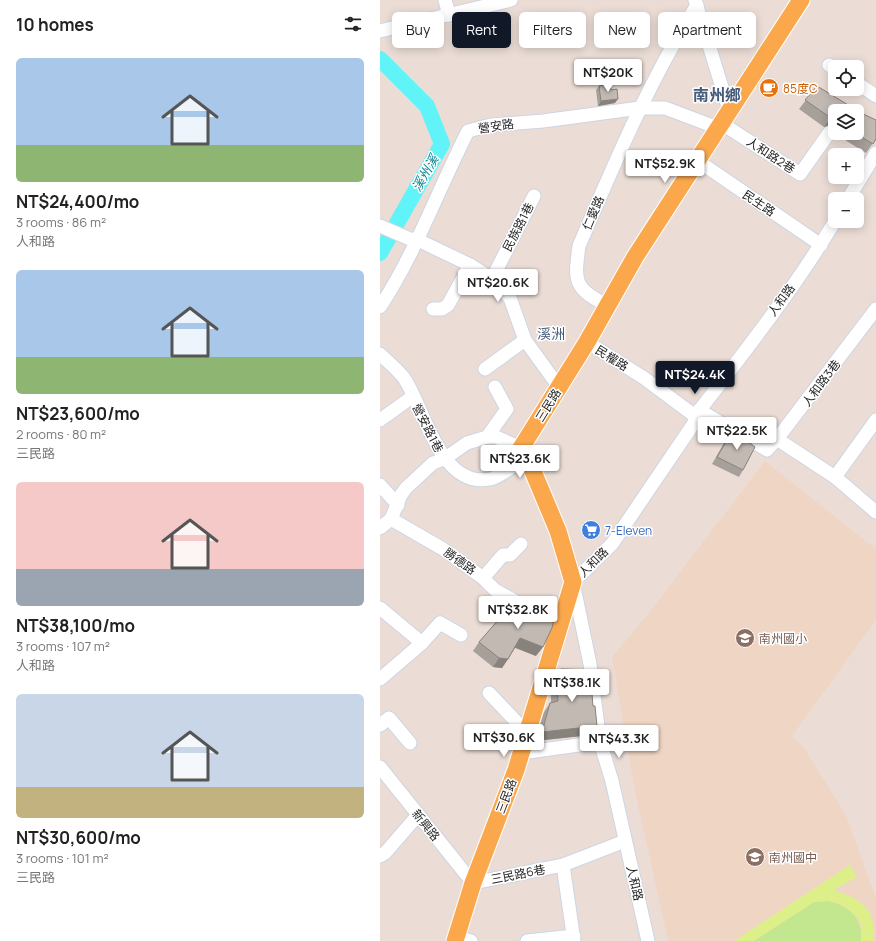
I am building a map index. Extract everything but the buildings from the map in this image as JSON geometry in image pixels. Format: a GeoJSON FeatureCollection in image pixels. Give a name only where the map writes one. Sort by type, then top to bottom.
{"type":"FeatureCollection","features":[{"type":"Feature","properties":{"kind":"main road","name":"三民路"},"geometry":{"type":"LineString","coordinates":[[524,452],[559,387],[608,306],[635,256],[801,0]]}},
{"type":"Feature","properties":{"kind":"main road"},"geometry":{"type":"LineString","coordinates":[[524,452],[558,532],[573,582]]}},
{"type":"Feature","properties":{"kind":"main road","name":"三民路"},"geometry":{"type":"LineString","coordinates":[[461,940],[473,883],[527,733],[551,615],[573,582]]}},
{"type":"Feature","properties":{"kind":"street"},"geometry":{"type":"LineString","coordinates":[[445,0],[449,15]]}},
{"type":"Feature","properties":{"kind":"street"},"geometry":{"type":"LineString","coordinates":[[380,31],[511,0]]}},
{"type":"Feature","properties":{"kind":"street"},"geometry":{"type":"LineString","coordinates":[[696,3],[722,120]]}},
{"type":"Feature","properties":{"kind":"street","name":"仁愛路"},"geometry":{"type":"LineString","coordinates":[[608,306],[587,295],[578,286],[576,270],[579,246],[640,108],[696,3]]}},
{"type":"Feature","properties":{"kind":"street"},"geometry":{"type":"LineString","coordinates":[[864,88],[876,96]]}},
{"type":"Feature","properties":{"kind":"street","name":"營安路"},"geometry":{"type":"LineString","coordinates":[[380,307],[399,278],[414,240],[468,131],[491,124],[543,121],[640,108],[665,108],[722,120]]}},
{"type":"Feature","properties":{"kind":"street","name":"人和路2巷"},"geometry":{"type":"LineString","coordinates":[[722,120],[800,174],[828,133]]}},
{"type":"Feature","properties":{"kind":"street"},"geometry":{"type":"LineString","coordinates":[[852,192],[876,153]]}},
{"type":"Feature","properties":{"kind":"street","name":"民生路"},"geometry":{"type":"LineString","coordinates":[[698,161],[821,245]]}},
{"type":"Feature","properties":{"kind":"street","name":"民族路1巷"},"geometry":{"type":"LineString","coordinates":[[492,279],[534,196]]}},
{"type":"Feature","properties":{"kind":"street"},"geometry":{"type":"LineString","coordinates":[[380,226],[470,265],[492,279],[510,298],[525,340],[559,387]]}},
{"type":"Feature","properties":{"kind":"street","name":"人和路"},"geometry":{"type":"LineString","coordinates":[[648,941],[612,781],[600,742],[590,664],[573,582],[612,544],[694,423],[697,413],[821,245],[831,228]]}},
{"type":"Feature","properties":{"kind":"street"},"geometry":{"type":"LineString","coordinates":[[434,309],[442,309],[448,305],[470,265]]}},
{"type":"Feature","properties":{"kind":"street","name":"人和路3巷"},"geometry":{"type":"LineString","coordinates":[[697,413],[767,450],[876,309]]}},
{"type":"Feature","properties":{"kind":"street"},"geometry":{"type":"LineString","coordinates":[[485,369],[525,340]]}},
{"type":"Feature","properties":{"kind":"street","name":"民權路"},"geometry":{"type":"LineString","coordinates":[[587,342],[697,413]]}},
{"type":"Feature","properties":{"kind":"street","name":"營安路1巷"},"geometry":{"type":"LineString","coordinates":[[380,354],[402,375],[444,459],[467,477],[478,480],[492,479],[524,452]]}},
{"type":"Feature","properties":{"kind":"street"},"geometry":{"type":"LineString","coordinates":[[487,437],[507,409],[495,387]]}},
{"type":"Feature","properties":{"kind":"street","name":"營安路1巷"},"geometry":{"type":"LineString","coordinates":[[380,420],[412,397]]}},
{"type":"Feature","properties":{"kind":"street"},"geometry":{"type":"LineString","coordinates":[[835,477],[876,420]]}},
{"type":"Feature","properties":{"kind":"street"},"geometry":{"type":"LineString","coordinates":[[380,528],[391,519],[401,495],[423,471],[433,462],[444,459],[467,443],[487,437],[496,437],[524,452]]}},
{"type":"Feature","properties":{"kind":"street"},"geometry":{"type":"LineString","coordinates":[[777,439],[835,477],[876,512]]}},
{"type":"Feature","properties":{"kind":"street"},"geometry":{"type":"LineString","coordinates":[[380,485],[398,505]]}},
{"type":"Feature","properties":{"kind":"street","name":"勝德路"},"geometry":{"type":"LineString","coordinates":[[391,519],[443,550],[483,578],[495,590],[527,609],[551,615]]}},
{"type":"Feature","properties":{"kind":"street"},"geometry":{"type":"LineString","coordinates":[[483,578],[503,555],[510,555],[521,544]]}},
{"type":"Feature","properties":{"kind":"street"},"geometry":{"type":"LineString","coordinates":[[380,608],[422,643]]}},
{"type":"Feature","properties":{"kind":"street"},"geometry":{"type":"LineString","coordinates":[[380,679],[422,643],[440,623],[461,635]]}},
{"type":"Feature","properties":{"kind":"street"},"geometry":{"type":"LineString","coordinates":[[489,693],[527,733]]}},
{"type":"Feature","properties":{"kind":"street"},"geometry":{"type":"LineString","coordinates":[[380,725],[389,718],[410,743]]}},
{"type":"Feature","properties":{"kind":"street"},"geometry":{"type":"LineString","coordinates":[[521,753],[600,742]]}},
{"type":"Feature","properties":{"kind":"street","name":"新興路"},"geometry":{"type":"LineString","coordinates":[[380,767],[473,883]]}},
{"type":"Feature","properties":{"kind":"street"},"geometry":{"type":"LineString","coordinates":[[380,856],[385,853],[418,815]]}},
{"type":"Feature","properties":{"kind":"street","name":"三民路6巷"},"geometry":{"type":"LineString","coordinates":[[473,883],[563,865],[625,841]]}},
{"type":"Feature","properties":{"kind":"street","name":"三民路6巷"},"geometry":{"type":"LineString","coordinates":[[563,865],[574,938]]}},
{"type":"Feature","properties":{"kind":"street"},"geometry":{"type":"LineString","coordinates":[[527,941],[574,938]]}},
{"type":"Feature","properties":{"kind":"shaded area"},"geometry":{"type":"Polygon","coordinates":[[[765,461],[876,549],[876,620],[792,736],[804,748],[846,815],[876,898],[876,941],[668,941],[634,787],[612,657],[648,614],[765,461]]]}},
{"type":"Feature","properties":{"kind":"green space"},"geometry":{"type":"Polygon","coordinates":[[[850,865],[857,877],[833,890],[858,901],[869,912],[874,929],[874,941],[861,941],[861,925],[857,917],[847,908],[837,903],[828,901],[814,902],[754,941],[734,941],[850,865]]]}},
{"type":"Feature","properties":{"kind":"green space"},"geometry":{"type":"Polygon","coordinates":[[[828,901],[842,906],[853,914],[860,926],[861,941],[754,941],[814,902],[828,901]]]}},
{"type":"Feature","properties":{"kind":"waterway","name":"溪州溪"},"geometry":{"type":"LineString","coordinates":[[380,59],[427,106],[442,144],[380,253]]}},
{"type":"Feature","properties":{"kind":"place","name":"85度C"},"geometry":{"type":"Point","coordinates":[769,88]}},
{"type":"Feature","properties":{"kind":"place","name":"7-Eleven"},"geometry":{"type":"Point","coordinates":[591,530]}},
{"type":"Feature","properties":{"kind":"place","name":"南州國小"},"geometry":{"type":"Point","coordinates":[745,638]}},
{"type":"Feature","properties":{"kind":"place","name":"南州國中"},"geometry":{"type":"Point","coordinates":[755,857]}},
{"type":"Feature","properties":{"kind":"district","name":"南州鄉"},"geometry":{"type":"Point","coordinates":[717,95]}},
{"type":"Feature","properties":{"kind":"district","name":"溪洲"},"geometry":{"type":"Point","coordinates":[551,333]}}]}
